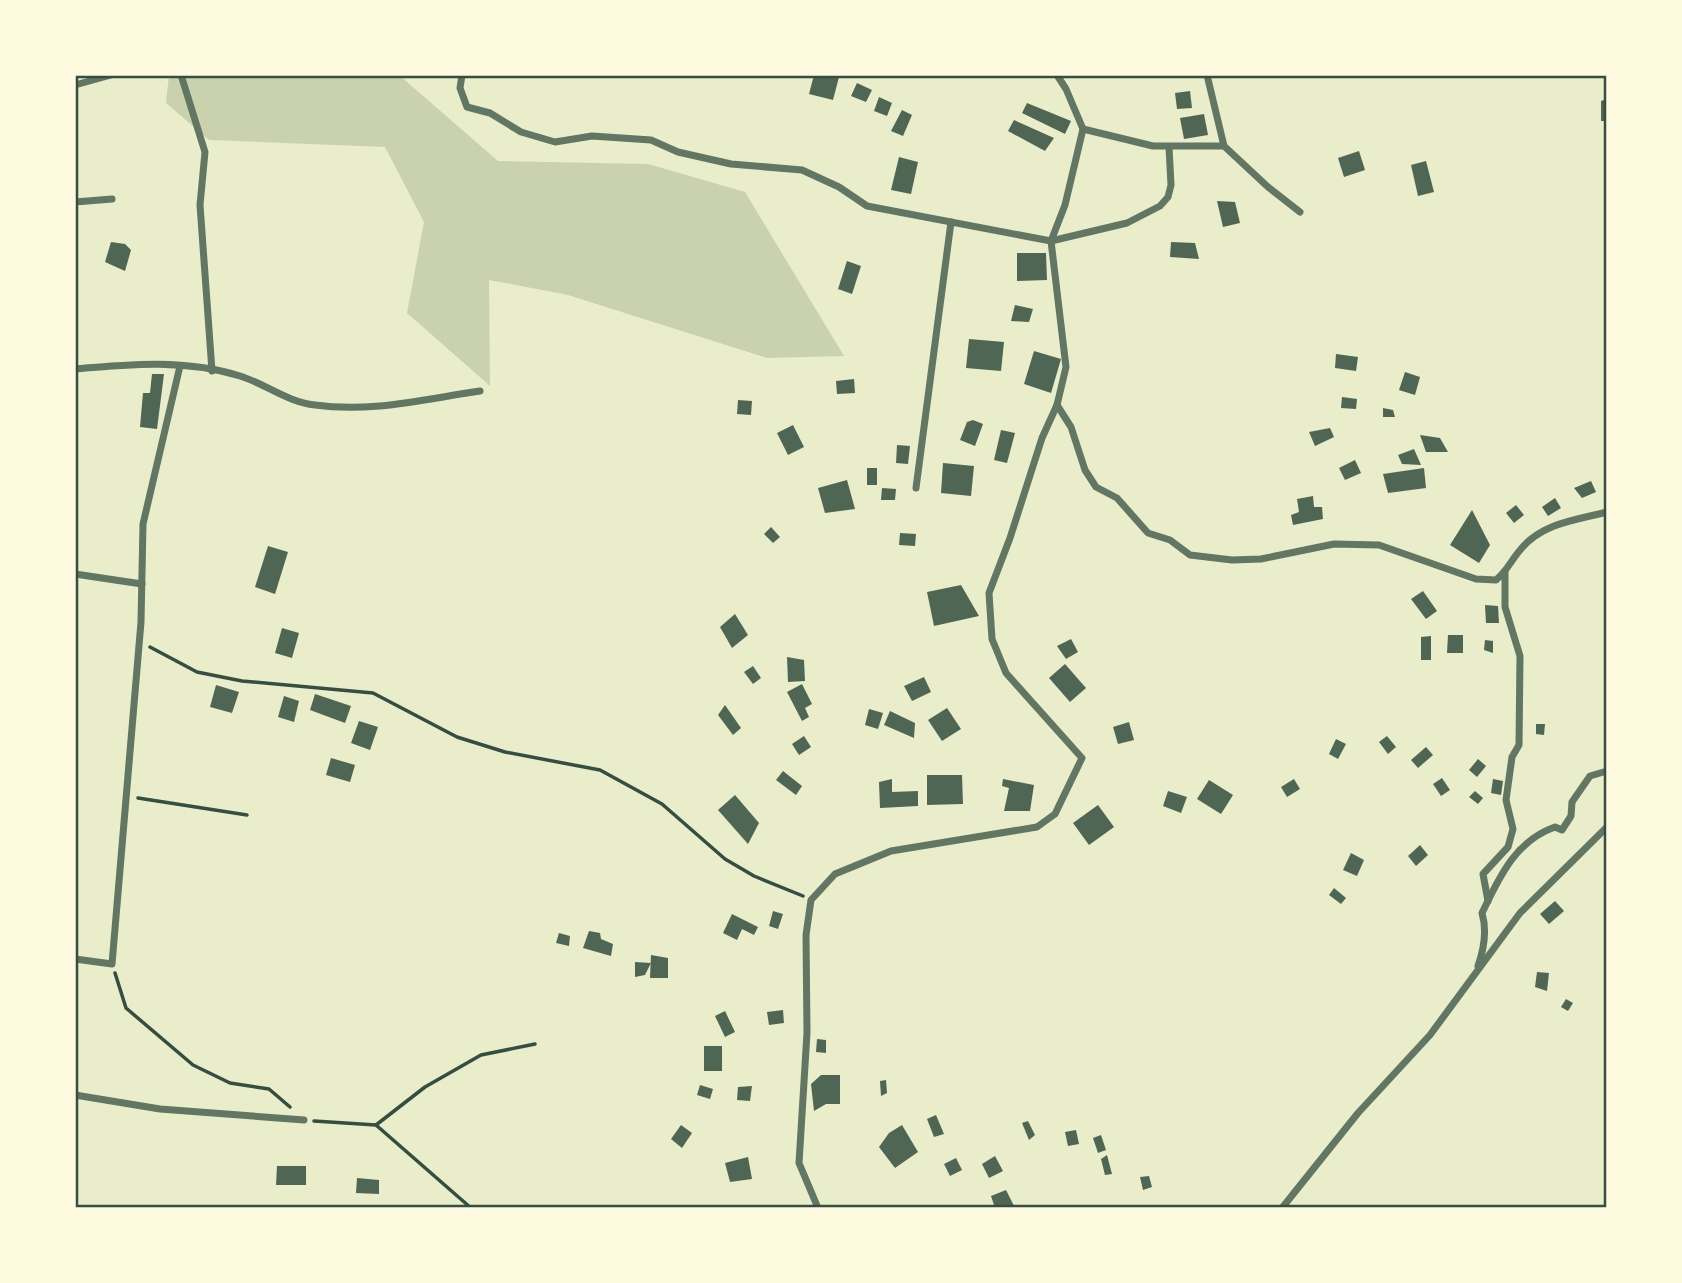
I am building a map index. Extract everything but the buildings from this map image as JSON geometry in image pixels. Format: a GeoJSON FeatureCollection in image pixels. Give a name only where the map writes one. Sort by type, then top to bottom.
{"type":"FeatureCollection","features":[{"type":"Feature","properties":{"kind":"street"},"geometry":{"type":"LineString","coordinates":[[75,85],[111,75]]}},
{"type":"Feature","properties":{"kind":"street"},"geometry":{"type":"LineString","coordinates":[[181,75],[205,152],[200,205],[212,371]]}},
{"type":"Feature","properties":{"kind":"street"},"geometry":{"type":"LineString","coordinates":[[462,75],[460,88],[467,107],[491,113],[521,132],[555,142],[592,136],[651,140],[678,152],[731,164],[803,170],[867,206],[1051,242],[1127,223],[1160,206],[1168,197],[1171,185],[1168,147]]}},
{"type":"Feature","properties":{"kind":"street"},"geometry":{"type":"LineString","coordinates":[[818,1208],[799,1163],[807,1033],[806,935],[811,900],[835,874],[891,850],[1037,827],[1055,814],[1082,758],[1006,673],[992,639],[989,593],[1042,438],[1057,405],[1066,368],[1051,242],[1065,205],[1083,129],[1057,75]]}},
{"type":"Feature","properties":{"kind":"street"},"geometry":{"type":"LineString","coordinates":[[1207,75],[1224,146],[1268,187],[1300,212]]}},
{"type":"Feature","properties":{"kind":"street"},"geometry":{"type":"LineString","coordinates":[[1083,129],[1138,144],[1168,147],[1224,146]]}},
{"type":"Feature","properties":{"kind":"street"},"geometry":{"type":"LineString","coordinates":[[75,202],[112,199]]}},
{"type":"Feature","properties":{"kind":"street"},"geometry":{"type":"LineString","coordinates":[[916,488],[951,222]]}},
{"type":"Feature","properties":{"kind":"street"},"geometry":{"type":"LineString","coordinates":[[75,369],[154,362],[241,376],[287,398],[312,405],[358,409],[480,391]]}},
{"type":"Feature","properties":{"kind":"street"},"geometry":{"type":"LineString","coordinates":[[75,959],[112,964],[118,924],[125,796],[139,641],[143,524],[180,366]]}},
{"type":"Feature","properties":{"kind":"street"},"geometry":{"type":"LineString","coordinates":[[1057,405],[1071,427],[1085,470],[1096,487],[1117,498],[1148,533],[1170,540],[1190,555],[1232,560],[1261,559],[1353,544],[1390,547],[1476,579],[1496,580],[1505,572],[1521,548],[1545,528],[1607,512]]}},
{"type":"Feature","properties":{"kind":"street"},"geometry":{"type":"LineString","coordinates":[[1488,901],[1483,874],[1508,847],[1513,829],[1506,800],[1512,757],[1520,745],[1520,656],[1505,607],[1505,572]]}},
{"type":"Feature","properties":{"kind":"street"},"geometry":{"type":"LineString","coordinates":[[75,574],[142,584]]}},
{"type":"Feature","properties":{"kind":"street"},"geometry":{"type":"LineString","coordinates":[[1476,974],[1483,952],[1485,923],[1482,913],[1495,884],[1524,844],[1542,831],[1555,827],[1562,830],[1572,816],[1572,802],[1590,776],[1607,771]]}},
{"type":"Feature","properties":{"kind":"street"},"geometry":{"type":"LineString","coordinates":[[1282,1208],[1358,1113],[1430,1035],[1520,913],[1607,827]]}},
{"type":"Feature","properties":{"kind":"street"},"geometry":{"type":"LineString","coordinates":[[75,1095],[160,1108],[304,1120]]}},
{"type":"Feature","properties":{"kind":"path"},"geometry":{"type":"LineString","coordinates":[[139,641],[197,672],[242,681],[373,693],[457,737],[505,752],[600,770],[663,804],[725,859],[754,876],[811,900]]}},
{"type":"Feature","properties":{"kind":"path"},"geometry":{"type":"LineString","coordinates":[[125,796],[247,815]]}},
{"type":"Feature","properties":{"kind":"path"},"geometry":{"type":"LineString","coordinates":[[112,964],[126,1008],[192,1065],[230,1083],[269,1089],[304,1120],[376,1125],[471,1208]]}},
{"type":"Feature","properties":{"kind":"path"},"geometry":{"type":"LineString","coordinates":[[376,1125],[425,1087],[481,1055],[535,1044]]}},
{"type":"Feature","properties":{"kind":"green space"},"geometry":{"type":"Polygon","coordinates":[[[169,75],[399,75],[498,161],[648,164],[745,192],[844,356],[767,358],[568,295],[489,280],[490,386],[407,313],[424,222],[385,147],[209,140],[166,103],[169,75]]]}}]}
